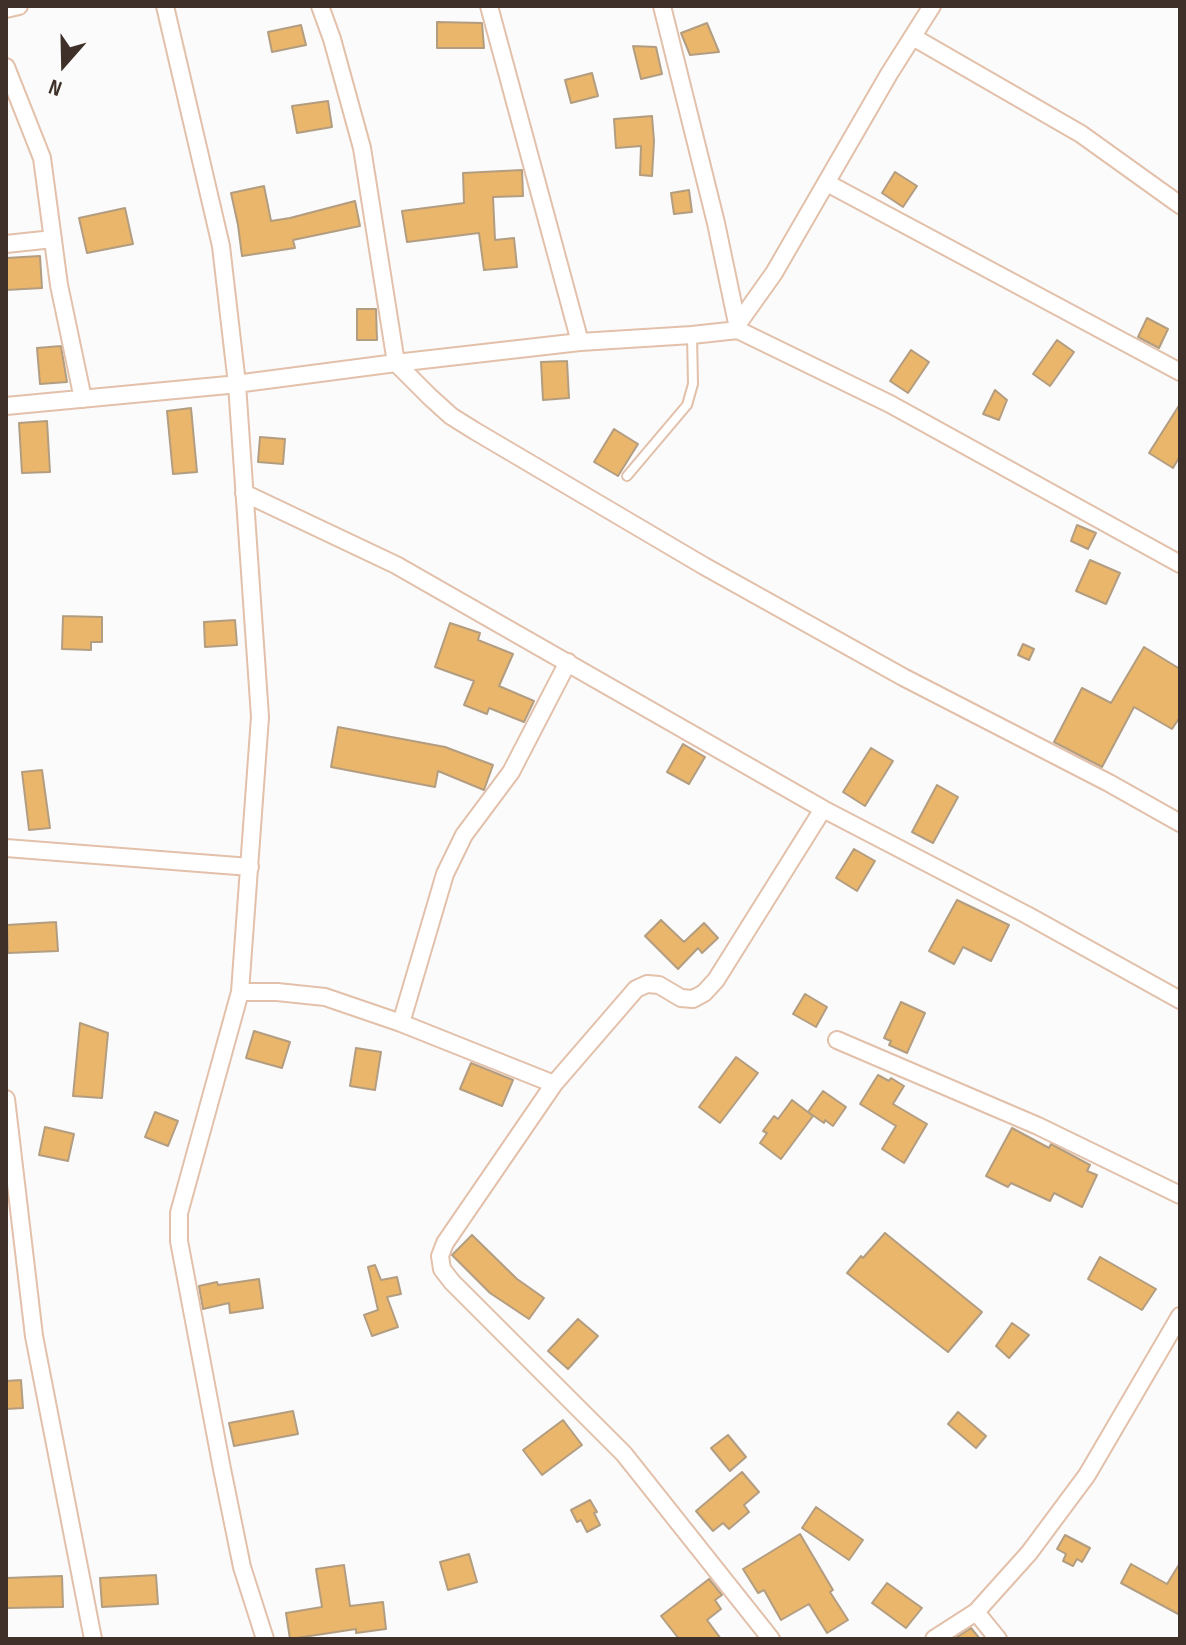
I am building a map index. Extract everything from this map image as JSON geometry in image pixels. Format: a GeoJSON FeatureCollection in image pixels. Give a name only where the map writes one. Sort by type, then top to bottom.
{"type":"FeatureCollection","features":[{"type":"Feature","properties":{"kind":"street"},"geometry":{"type":"LineString","coordinates":[[6,9],[19,6]]}},
{"type":"Feature","properties":{"kind":"street"},"geometry":{"type":"LineString","coordinates":[[165,6],[221,246],[237,384],[260,717],[240,992],[179,1213],[179,1241],[242,1567],[265,1639]]}},
{"type":"Feature","properties":{"kind":"street"},"geometry":{"type":"LineString","coordinates":[[320,6],[362,148],[396,363],[451,416],[690,558],[903,677],[1180,823]]}},
{"type":"Feature","properties":{"kind":"street"},"geometry":{"type":"LineString","coordinates":[[489,6],[580,342]]}},
{"type":"Feature","properties":{"kind":"street"},"geometry":{"type":"LineString","coordinates":[[662,6],[709,193],[738,327]]}},
{"type":"Feature","properties":{"kind":"street"},"geometry":{"type":"LineString","coordinates":[[738,327],[774,273],[932,6]]}},
{"type":"Feature","properties":{"kind":"street"},"geometry":{"type":"LineString","coordinates":[[913,37],[1081,134],[1180,205]]}},
{"type":"Feature","properties":{"kind":"street"},"geometry":{"type":"LineString","coordinates":[[6,67],[42,158],[59,285],[83,399]]}},
{"type":"Feature","properties":{"kind":"street"},"geometry":{"type":"LineString","coordinates":[[827,183],[1180,372]]}},
{"type":"Feature","properties":{"kind":"street"},"geometry":{"type":"LineString","coordinates":[[6,244],[53,239]]}},
{"type":"Feature","properties":{"kind":"street"},"geometry":{"type":"LineString","coordinates":[[6,406],[237,384],[580,342],[692,335],[738,327],[890,404],[1180,564]]}},
{"type":"Feature","properties":{"kind":"street"},"geometry":{"type":"LineString","coordinates":[[244,493],[396,565],[823,809],[1027,915],[1180,1000]]}},
{"type":"Feature","properties":{"kind":"street"},"geometry":{"type":"LineString","coordinates":[[401,1023],[445,874],[464,835],[511,772],[568,662]]}},
{"type":"Feature","properties":{"kind":"street"},"geometry":{"type":"LineString","coordinates":[[771,1639],[624,1454],[452,1282],[442,1269],[440,1256],[445,1243],[554,1084],[636,989],[647,984],[659,985],[681,998],[693,999],[716,980],[823,809]]}},
{"type":"Feature","properties":{"kind":"street"},"geometry":{"type":"LineString","coordinates":[[6,848],[250,867]]}},
{"type":"Feature","properties":{"kind":"street"},"geometry":{"type":"LineString","coordinates":[[240,992],[325,997],[401,1023],[554,1084]]}},
{"type":"Feature","properties":{"kind":"street"},"geometry":{"type":"LineString","coordinates":[[837,1040],[1038,1126],[1180,1195]]}},
{"type":"Feature","properties":{"kind":"street"},"geometry":{"type":"LineString","coordinates":[[6,1099],[34,1336],[93,1639]]}},
{"type":"Feature","properties":{"kind":"street"},"geometry":{"type":"LineString","coordinates":[[934,1639],[976,1612],[1029,1553],[1087,1475],[1180,1316]]}},
{"type":"Feature","properties":{"kind":"street"},"geometry":{"type":"LineString","coordinates":[[976,1612],[998,1639]]}},
{"type":"Feature","properties":{"kind":"lane"},"geometry":{"type":"LineString","coordinates":[[627,476],[687,405],[693,384],[692,335]]}},
{"type":"Feature","properties":{"kind":"building"},"geometry":{"type":"Polygon","coordinates":[[[437,22],[482,23],[484,48],[437,48],[437,22]]]}},
{"type":"Feature","properties":{"kind":"building"},"geometry":{"type":"Polygon","coordinates":[[[707,23],[719,52],[690,55],[681,33],[707,23]]]}},
{"type":"Feature","properties":{"kind":"building"},"geometry":{"type":"Polygon","coordinates":[[[301,25],[306,45],[272,52],[268,32],[301,25]]]}},
{"type":"Feature","properties":{"kind":"building"},"geometry":{"type":"Polygon","coordinates":[[[633,46],[656,47],[662,74],[641,79],[633,46]]]}},
{"type":"Feature","properties":{"kind":"building"},"geometry":{"type":"Polygon","coordinates":[[[592,73],[598,96],[571,103],[565,80],[592,73]]]}},
{"type":"Feature","properties":{"kind":"building"},"geometry":{"type":"Polygon","coordinates":[[[328,101],[332,127],[297,133],[292,106],[328,101]]]}},
{"type":"Feature","properties":{"kind":"building"},"geometry":{"type":"Polygon","coordinates":[[[652,116],[652,176],[640,175],[641,146],[616,148],[614,119],[652,116]]]}},
{"type":"Feature","properties":{"kind":"building"},"geometry":{"type":"Polygon","coordinates":[[[522,170],[523,196],[493,197],[495,240],[514,238],[517,267],[484,270],[479,233],[407,242],[402,211],[464,203],[463,173],[522,170]]]}},
{"type":"Feature","properties":{"kind":"building"},"geometry":{"type":"Polygon","coordinates":[[[895,172],[917,186],[903,207],[882,193],[895,172]]]}},
{"type":"Feature","properties":{"kind":"building"},"geometry":{"type":"Polygon","coordinates":[[[264,186],[271,221],[355,201],[360,226],[293,240],[295,248],[242,256],[231,193],[264,186]]]}},
{"type":"Feature","properties":{"kind":"building"},"geometry":{"type":"Polygon","coordinates":[[[689,190],[692,212],[674,214],[671,193],[689,190]]]}},
{"type":"Feature","properties":{"kind":"building"},"geometry":{"type":"Polygon","coordinates":[[[125,208],[133,244],[87,253],[79,218],[125,208]]]}},
{"type":"Feature","properties":{"kind":"building"},"geometry":{"type":"Polygon","coordinates":[[[40,256],[42,288],[6,290],[6,258],[40,256]]]}},
{"type":"Feature","properties":{"kind":"building"},"geometry":{"type":"Polygon","coordinates":[[[357,309],[376,309],[377,340],[357,340],[357,309]]]}},
{"type":"Feature","properties":{"kind":"building"},"geometry":{"type":"Polygon","coordinates":[[[1147,318],[1168,329],[1159,348],[1138,337],[1147,318]]]}},
{"type":"Feature","properties":{"kind":"building"},"geometry":{"type":"Polygon","coordinates":[[[1057,340],[1074,352],[1050,386],[1033,374],[1057,340]]]}},
{"type":"Feature","properties":{"kind":"building"},"geometry":{"type":"Polygon","coordinates":[[[61,346],[67,382],[40,384],[37,348],[61,346]]]}},
{"type":"Feature","properties":{"kind":"building"},"geometry":{"type":"Polygon","coordinates":[[[911,350],[929,362],[908,393],[890,381],[911,350]]]}},
{"type":"Feature","properties":{"kind":"building"},"geometry":{"type":"Polygon","coordinates":[[[567,361],[569,398],[543,400],[541,362],[567,361]]]}},
{"type":"Feature","properties":{"kind":"building"},"geometry":{"type":"Polygon","coordinates":[[[995,390],[1007,400],[999,420],[983,414],[995,390]]]}},
{"type":"Feature","properties":{"kind":"building"},"geometry":{"type":"Polygon","coordinates":[[[1180,404],[1180,456],[1173,468],[1149,453],[1180,404]]]}},
{"type":"Feature","properties":{"kind":"building"},"geometry":{"type":"Polygon","coordinates":[[[191,408],[197,472],[173,474],[167,411],[191,408]]]}},
{"type":"Feature","properties":{"kind":"building"},"geometry":{"type":"Polygon","coordinates":[[[47,421],[50,472],[22,473],[19,423],[47,421]]]}},
{"type":"Feature","properties":{"kind":"building"},"geometry":{"type":"Polygon","coordinates":[[[614,429],[638,444],[618,476],[594,462],[614,429]]]}},
{"type":"Feature","properties":{"kind":"building"},"geometry":{"type":"Polygon","coordinates":[[[260,437],[285,439],[283,464],[258,462],[260,437]]]}},
{"type":"Feature","properties":{"kind":"building"},"geometry":{"type":"Polygon","coordinates":[[[1077,525],[1096,533],[1088,549],[1071,541],[1077,525]]]}},
{"type":"Feature","properties":{"kind":"building"},"geometry":{"type":"Polygon","coordinates":[[[1090,560],[1120,573],[1106,604],[1076,591],[1090,560]]]}},
{"type":"Feature","properties":{"kind":"building"},"geometry":{"type":"Polygon","coordinates":[[[63,616],[102,617],[102,642],[91,642],[91,650],[62,649],[63,616]]]}},
{"type":"Feature","properties":{"kind":"building"},"geometry":{"type":"Polygon","coordinates":[[[235,620],[237,645],[205,647],[204,622],[235,620]]]}},
{"type":"Feature","properties":{"kind":"building"},"geometry":{"type":"Polygon","coordinates":[[[450,623],[480,633],[478,640],[513,654],[499,686],[534,701],[524,722],[489,708],[487,714],[464,705],[474,681],[435,667],[450,623]]]}},
{"type":"Feature","properties":{"kind":"building"},"geometry":{"type":"Polygon","coordinates":[[[1023,644],[1034,649],[1029,660],[1018,655],[1023,644]]]}},
{"type":"Feature","properties":{"kind":"building"},"geometry":{"type":"Polygon","coordinates":[[[1144,647],[1180,669],[1180,717],[1172,729],[1134,707],[1102,767],[1054,742],[1082,688],[1111,703],[1144,647]]]}},
{"type":"Feature","properties":{"kind":"building"},"geometry":{"type":"Polygon","coordinates":[[[338,727],[445,747],[493,765],[484,790],[438,771],[435,787],[331,767],[338,727]]]}},
{"type":"Feature","properties":{"kind":"building"},"geometry":{"type":"Polygon","coordinates":[[[683,744],[705,757],[689,784],[667,772],[683,744]]]}},
{"type":"Feature","properties":{"kind":"building"},"geometry":{"type":"Polygon","coordinates":[[[871,748],[893,761],[865,806],[843,792],[871,748]]]}},
{"type":"Feature","properties":{"kind":"building"},"geometry":{"type":"Polygon","coordinates":[[[42,770],[50,828],[29,830],[22,772],[42,770]]]}},
{"type":"Feature","properties":{"kind":"building"},"geometry":{"type":"Polygon","coordinates":[[[937,785],[958,797],[933,843],[912,832],[937,785]]]}},
{"type":"Feature","properties":{"kind":"building"},"geometry":{"type":"Polygon","coordinates":[[[854,849],[875,861],[857,891],[836,878],[854,849]]]}},
{"type":"Feature","properties":{"kind":"building"},"geometry":{"type":"Polygon","coordinates":[[[957,900],[1009,925],[991,961],[963,947],[954,964],[929,951],[957,900]]]}},
{"type":"Feature","properties":{"kind":"building"},"geometry":{"type":"Polygon","coordinates":[[[661,920],[684,942],[704,923],[718,938],[702,953],[698,948],[678,969],[645,936],[661,920]]]}},
{"type":"Feature","properties":{"kind":"building"},"geometry":{"type":"Polygon","coordinates":[[[56,922],[58,951],[8,953],[7,925],[56,922]]]}},
{"type":"Feature","properties":{"kind":"building"},"geometry":{"type":"Polygon","coordinates":[[[805,994],[827,1007],[816,1027],[793,1014],[805,994]]]}},
{"type":"Feature","properties":{"kind":"building"},"geometry":{"type":"Polygon","coordinates":[[[901,1002],[925,1013],[907,1053],[889,1045],[891,1041],[884,1038],[901,1002]]]}},
{"type":"Feature","properties":{"kind":"building"},"geometry":{"type":"Polygon","coordinates":[[[80,1023],[108,1033],[102,1098],[73,1096],[80,1023]]]}},
{"type":"Feature","properties":{"kind":"building"},"geometry":{"type":"Polygon","coordinates":[[[254,1031],[290,1042],[282,1068],[246,1058],[254,1031]]]}},
{"type":"Feature","properties":{"kind":"building"},"geometry":{"type":"Polygon","coordinates":[[[356,1048],[381,1052],[375,1090],[350,1086],[356,1048]]]}},
{"type":"Feature","properties":{"kind":"building"},"geometry":{"type":"Polygon","coordinates":[[[736,1057],[758,1073],[720,1123],[699,1107],[736,1057]]]}},
{"type":"Feature","properties":{"kind":"building"},"geometry":{"type":"Polygon","coordinates":[[[471,1063],[513,1080],[502,1106],[460,1089],[471,1063]]]}},
{"type":"Feature","properties":{"kind":"building"},"geometry":{"type":"Polygon","coordinates":[[[878,1075],[904,1086],[893,1104],[927,1124],[904,1163],[882,1149],[896,1126],[860,1104],[878,1075]]]}},
{"type":"Feature","properties":{"kind":"building"},"geometry":{"type":"Polygon","coordinates":[[[823,1091],[846,1107],[833,1126],[808,1112],[823,1091]]]}},
{"type":"Feature","properties":{"kind":"building"},"geometry":{"type":"Polygon","coordinates":[[[792,1100],[813,1116],[781,1159],[760,1143],[767,1133],[763,1131],[774,1116],[778,1119],[792,1100]]]}},
{"type":"Feature","properties":{"kind":"building"},"geometry":{"type":"Polygon","coordinates":[[[155,1112],[178,1121],[168,1146],[145,1137],[155,1112]]]}},
{"type":"Feature","properties":{"kind":"building"},"geometry":{"type":"Polygon","coordinates":[[[45,1127],[74,1134],[68,1161],[39,1155],[45,1127]]]}},
{"type":"Feature","properties":{"kind":"building"},"geometry":{"type":"Polygon","coordinates":[[[1012,1128],[1090,1165],[1087,1171],[1097,1175],[1082,1207],[1054,1193],[1050,1201],[1011,1183],[1008,1187],[986,1176],[1012,1128]]]}},
{"type":"Feature","properties":{"kind":"building"},"geometry":{"type":"Polygon","coordinates":[[[885,1233],[982,1312],[948,1352],[847,1273],[885,1233]]]}},
{"type":"Feature","properties":{"kind":"building"},"geometry":{"type":"Polygon","coordinates":[[[472,1235],[517,1279],[544,1298],[529,1319],[490,1293],[452,1255],[472,1235]]]}},
{"type":"Feature","properties":{"kind":"building"},"geometry":{"type":"Polygon","coordinates":[[[1100,1257],[1156,1289],[1142,1310],[1088,1279],[1100,1257]]]}},
{"type":"Feature","properties":{"kind":"building"},"geometry":{"type":"Polygon","coordinates":[[[375,1265],[381,1280],[397,1277],[401,1294],[387,1297],[398,1327],[372,1336],[364,1315],[378,1310],[368,1267],[375,1265]]]}},
{"type":"Feature","properties":{"kind":"building"},"geometry":{"type":"Polygon","coordinates":[[[259,1279],[263,1308],[230,1313],[229,1303],[203,1309],[199,1286],[259,1279]]]}},
{"type":"Feature","properties":{"kind":"building"},"geometry":{"type":"Polygon","coordinates":[[[578,1319],[598,1336],[568,1369],[548,1351],[578,1319]]]}},
{"type":"Feature","properties":{"kind":"building"},"geometry":{"type":"Polygon","coordinates":[[[1012,1323],[1029,1335],[1009,1358],[996,1346],[1012,1323]]]}},
{"type":"Feature","properties":{"kind":"building"},"geometry":{"type":"Polygon","coordinates":[[[21,1380],[23,1408],[6,1409],[6,1381],[21,1380]]]}},
{"type":"Feature","properties":{"kind":"building"},"geometry":{"type":"Polygon","coordinates":[[[293,1411],[298,1434],[234,1446],[229,1423],[293,1411]]]}},
{"type":"Feature","properties":{"kind":"building"},"geometry":{"type":"Polygon","coordinates":[[[958,1412],[986,1436],[976,1448],[948,1424],[958,1412]]]}},
{"type":"Feature","properties":{"kind":"building"},"geometry":{"type":"Polygon","coordinates":[[[563,1420],[582,1445],[542,1475],[523,1450],[563,1420]]]}},
{"type":"Feature","properties":{"kind":"building"},"geometry":{"type":"Polygon","coordinates":[[[728,1435],[746,1457],[730,1471],[711,1448],[728,1435]]]}},
{"type":"Feature","properties":{"kind":"building"},"geometry":{"type":"Polygon","coordinates":[[[742,1472],[759,1492],[744,1505],[749,1512],[729,1529],[723,1523],[713,1531],[696,1511],[742,1472]]]}},
{"type":"Feature","properties":{"kind":"building"},"geometry":{"type":"Polygon","coordinates":[[[590,1500],[600,1525],[587,1532],[571,1510],[590,1500]]]}},
{"type":"Feature","properties":{"kind":"building"},"geometry":{"type":"Polygon","coordinates":[[[816,1507],[863,1540],[849,1560],[802,1528],[816,1507]]]}},
{"type":"Feature","properties":{"kind":"building"},"geometry":{"type":"Polygon","coordinates":[[[800,1534],[848,1620],[827,1633],[809,1604],[781,1620],[764,1590],[758,1593],[743,1569],[800,1534]]]}},
{"type":"Feature","properties":{"kind":"building"},"geometry":{"type":"Polygon","coordinates":[[[1065,1535],[1090,1548],[1082,1562],[1077,1559],[1073,1566],[1063,1561],[1066,1554],[1057,1549],[1065,1535]]]}},
{"type":"Feature","properties":{"kind":"building"},"geometry":{"type":"Polygon","coordinates":[[[469,1554],[477,1582],[448,1590],[440,1562],[469,1554]]]}},
{"type":"Feature","properties":{"kind":"building"},"geometry":{"type":"Polygon","coordinates":[[[1180,1563],[1180,1615],[1121,1583],[1131,1564],[1167,1584],[1180,1563]]]}},
{"type":"Feature","properties":{"kind":"building"},"geometry":{"type":"Polygon","coordinates":[[[344,1565],[350,1606],[383,1602],[386,1629],[356,1633],[356,1629],[290,1639],[286,1613],[322,1607],[316,1569],[344,1565]]]}},
{"type":"Feature","properties":{"kind":"building"},"geometry":{"type":"Polygon","coordinates":[[[156,1575],[158,1604],[102,1607],[100,1578],[156,1575]]]}},
{"type":"Feature","properties":{"kind":"building"},"geometry":{"type":"Polygon","coordinates":[[[62,1576],[63,1607],[6,1608],[6,1578],[62,1576]]]}},
{"type":"Feature","properties":{"kind":"building"},"geometry":{"type":"Polygon","coordinates":[[[709,1579],[722,1595],[715,1600],[721,1609],[707,1620],[721,1639],[679,1639],[661,1616],[709,1579]]]}},
{"type":"Feature","properties":{"kind":"building"},"geometry":{"type":"Polygon","coordinates":[[[887,1583],[922,1608],[906,1628],[872,1603],[887,1583]]]}},
{"type":"Feature","properties":{"kind":"building"},"geometry":{"type":"Polygon","coordinates":[[[971,1628],[980,1639],[954,1639],[971,1628]]]}}]}
